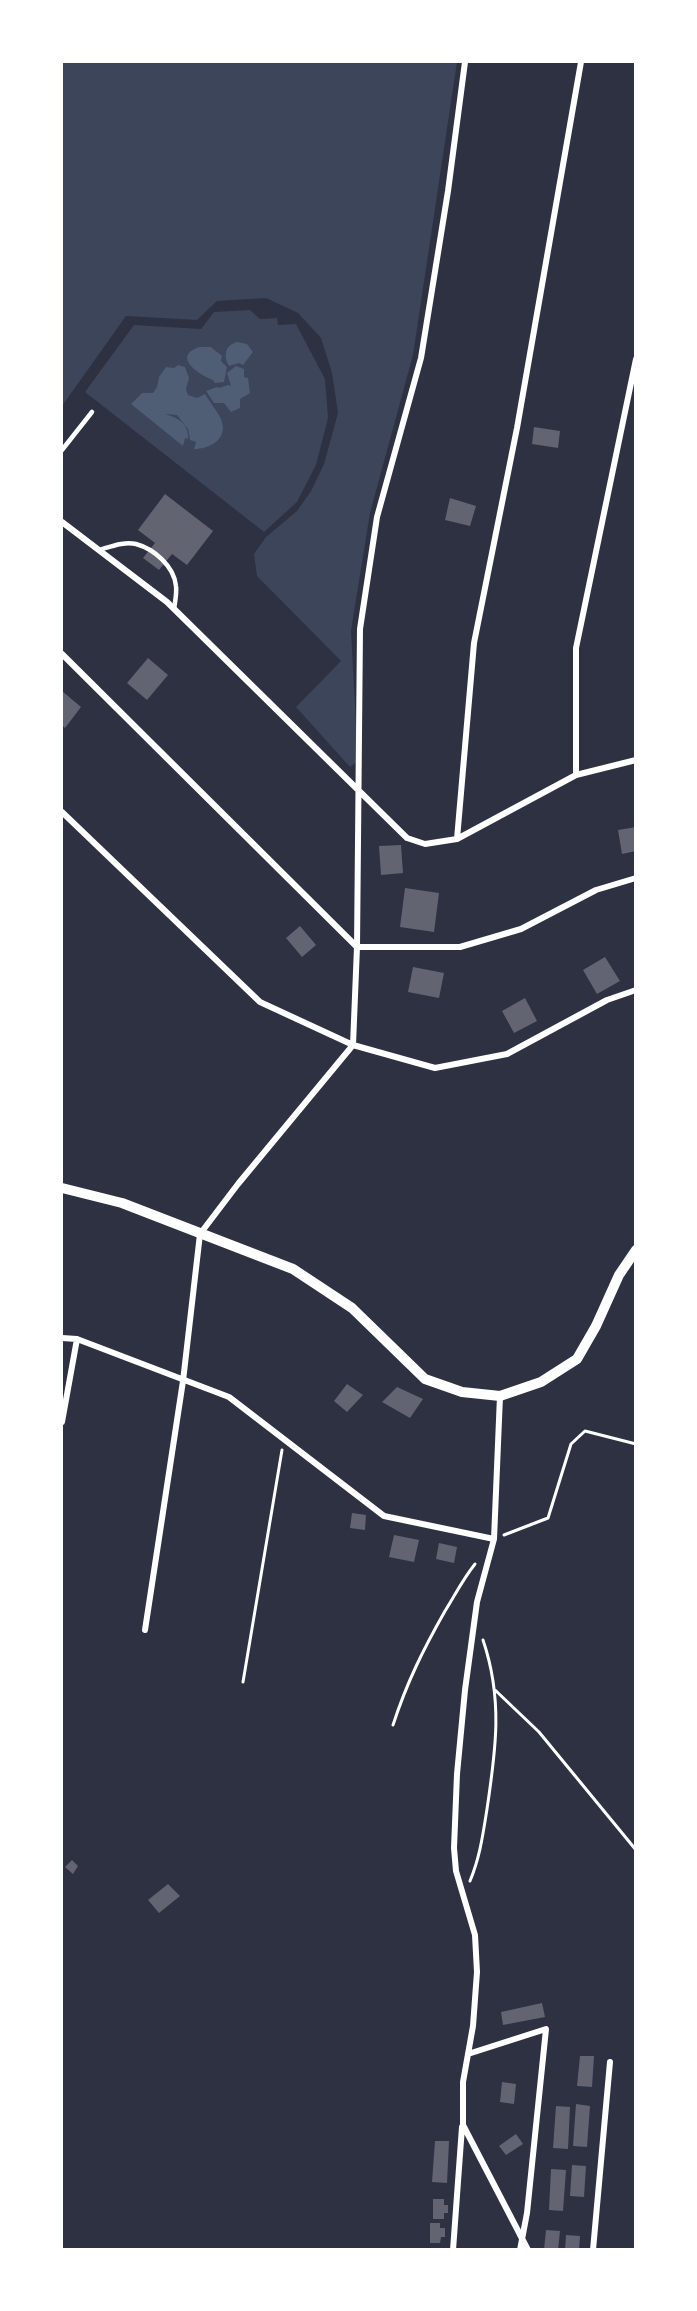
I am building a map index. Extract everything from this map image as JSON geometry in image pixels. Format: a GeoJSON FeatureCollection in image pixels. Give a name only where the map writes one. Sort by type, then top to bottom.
{"type":"FeatureCollection","features":[{"type":"Feature","properties":{"kind":"street"},"geometry":{"type":"LineString","coordinates":[[145,1630],[183,1381],[200,1234],[238,1184],[353,1045],[357,948],[360,628],[377,517],[421,358],[448,192],[465,62]]}},
{"type":"Feature","properties":{"kind":"street"},"geometry":{"type":"LineString","coordinates":[[457,839],[474,643],[517,428],[581,62]]}},
{"type":"Feature","properties":{"kind":"street"},"geometry":{"type":"LineString","coordinates":[[576,775],[576,648],[636,359]]}},
{"type":"Feature","properties":{"kind":"street"},"geometry":{"type":"LineString","coordinates":[[62,522],[174,609],[407,838],[425,844],[457,839],[576,775],[636,760]]}},
{"type":"Feature","properties":{"kind":"street"},"geometry":{"type":"LineString","coordinates":[[62,654],[357,948],[460,947],[521,929],[596,890],[636,878]]}},
{"type":"Feature","properties":{"kind":"street"},"geometry":{"type":"LineString","coordinates":[[62,812],[260,1002],[353,1045],[435,1068],[487,1058],[507,1054],[607,1000],[636,990]]}},
{"type":"Feature","properties":{"kind":"street"},"geometry":{"type":"LineString","coordinates":[[62,1188],[122,1203],[293,1269],[352,1308],[425,1379],[462,1392],[500,1396],[541,1382],[577,1359],[596,1326],[619,1275],[636,1250]]}},
{"type":"Feature","properties":{"kind":"street"},"geometry":{"type":"LineString","coordinates":[[62,1338],[77,1340],[229,1397],[384,1516],[495,1539]]}},
{"type":"Feature","properties":{"kind":"street"},"geometry":{"type":"LineString","coordinates":[[62,1422],[77,1340]]}},
{"type":"Feature","properties":{"kind":"street"},"geometry":{"type":"LineString","coordinates":[[453,2250],[463,2125],[463,2082],[473,2026],[477,1962],[475,1935],[456,1870],[454,1848],[457,1774],[475,1616],[495,1539],[500,1396]]}},
{"type":"Feature","properties":{"kind":"street"},"geometry":{"type":"LineString","coordinates":[[468,2054],[546,2029],[527,2213],[520,2250]]}},
{"type":"Feature","properties":{"kind":"street"},"geometry":{"type":"LineString","coordinates":[[593,2250],[610,2062]]}},
{"type":"Feature","properties":{"kind":"street"},"geometry":{"type":"LineString","coordinates":[[463,2125],[528,2250]]}},
{"type":"Feature","properties":{"kind":"lane"},"geometry":{"type":"LineString","coordinates":[[62,450],[92,412]]}},
{"type":"Feature","properties":{"kind":"lane"},"geometry":{"type":"LineString","coordinates":[[99,550],[115,545],[135,544],[157,555],[169,567],[176,586],[174,609]]}},
{"type":"Feature","properties":{"kind":"path"},"geometry":{"type":"LineString","coordinates":[[495,1539],[548,1518],[571,1444],[585,1431],[636,1444]]}},
{"type":"Feature","properties":{"kind":"path"},"geometry":{"type":"LineString","coordinates":[[243,1682],[284,1439]]}},
{"type":"Feature","properties":{"kind":"path"},"geometry":{"type":"LineString","coordinates":[[393,1725],[407,1683],[426,1644],[466,1575],[480,1557]]}},
{"type":"Feature","properties":{"kind":"path"},"geometry":{"type":"LineString","coordinates":[[464,1894],[479,1860],[496,1745],[495,1690],[492,1667],[475,1616]]}},
{"type":"Feature","properties":{"kind":"path"},"geometry":{"type":"LineString","coordinates":[[495,1690],[539,1732],[581,1786],[636,1850]]}},
{"type":"Feature","properties":{"kind":"shaded area"},"geometry":{"type":"Polygon","coordinates":[[[62,62],[457,62],[413,355],[370,513],[351,631],[358,761],[350,767],[296,707],[341,661],[257,576],[254,554],[266,537],[297,511],[311,491],[324,464],[338,413],[332,373],[321,338],[298,313],[266,298],[217,301],[197,320],[126,316],[62,406],[62,62]]]}},
{"type":"Feature","properties":{"kind":"shaded area"},"geometry":{"type":"Polygon","coordinates":[[[250,310],[260,319],[277,318],[278,325],[296,324],[325,379],[328,418],[316,465],[297,502],[264,532],[85,392],[134,325],[201,329],[214,312],[250,310]]]}},
{"type":"Feature","properties":{"kind":"shaded area"},"geometry":{"type":"Polygon","coordinates":[[[237,342],[247,344],[253,352],[243,365],[239,363],[229,366],[226,351],[237,342]]]}},
{"type":"Feature","properties":{"kind":"shaded area"},"geometry":{"type":"Polygon","coordinates":[[[199,347],[211,347],[222,356],[221,361],[227,367],[224,382],[215,383],[195,370],[188,361],[191,351],[199,347]]]}},
{"type":"Feature","properties":{"kind":"shaded area"},"geometry":{"type":"Polygon","coordinates":[[[178,365],[185,367],[189,378],[186,389],[188,395],[197,398],[205,394],[221,419],[222,432],[212,445],[194,449],[196,442],[190,440],[185,426],[188,439],[185,438],[183,446],[131,404],[142,393],[153,393],[166,367],[174,368],[178,365]],[[165,414],[178,419],[185,425],[177,415],[165,414]]]}},
{"type":"Feature","properties":{"kind":"shaded area"},"geometry":{"type":"Polygon","coordinates":[[[236,366],[244,369],[244,377],[248,378],[250,393],[240,399],[240,408],[231,412],[224,403],[214,403],[206,391],[231,386],[227,373],[236,366]]]}},
{"type":"Feature","properties":{"kind":"building"},"geometry":{"type":"Polygon","coordinates":[[[534,427],[560,431],[558,448],[532,444],[534,427]]]}},
{"type":"Feature","properties":{"kind":"building"},"geometry":{"type":"Polygon","coordinates":[[[165,494],[213,531],[187,565],[172,554],[159,570],[143,558],[155,543],[138,530],[165,494]]]}},
{"type":"Feature","properties":{"kind":"building"},"geometry":{"type":"Polygon","coordinates":[[[450,498],[476,506],[470,526],[445,520],[450,498]]]}},
{"type":"Feature","properties":{"kind":"building"},"geometry":{"type":"Polygon","coordinates":[[[148,658],[168,675],[147,700],[127,683],[148,658]]]}},
{"type":"Feature","properties":{"kind":"building"},"geometry":{"type":"Polygon","coordinates":[[[62,691],[81,707],[65,728],[62,725],[62,691]]]}},
{"type":"Feature","properties":{"kind":"building"},"geometry":{"type":"Polygon","coordinates":[[[636,827],[636,851],[622,854],[618,830],[636,827]]]}},
{"type":"Feature","properties":{"kind":"building"},"geometry":{"type":"Polygon","coordinates":[[[401,845],[403,873],[381,875],[379,846],[401,845]]]}},
{"type":"Feature","properties":{"kind":"building"},"geometry":{"type":"Polygon","coordinates":[[[405,888],[439,893],[434,932],[400,927],[405,888]]]}},
{"type":"Feature","properties":{"kind":"building"},"geometry":{"type":"Polygon","coordinates":[[[300,926],[316,945],[302,957],[286,938],[300,926]]]}},
{"type":"Feature","properties":{"kind":"building"},"geometry":{"type":"Polygon","coordinates":[[[605,957],[620,981],[597,994],[583,970],[605,957]]]}},
{"type":"Feature","properties":{"kind":"building"},"geometry":{"type":"Polygon","coordinates":[[[413,967],[444,973],[439,998],[408,992],[413,967]]]}},
{"type":"Feature","properties":{"kind":"building"},"geometry":{"type":"Polygon","coordinates":[[[525,998],[537,1021],[514,1033],[502,1011],[525,998]]]}},
{"type":"Feature","properties":{"kind":"building"},"geometry":{"type":"Polygon","coordinates":[[[347,1384],[363,1395],[347,1412],[334,1401],[347,1384]]]}},
{"type":"Feature","properties":{"kind":"building"},"geometry":{"type":"Polygon","coordinates":[[[397,1387],[423,1399],[410,1418],[382,1402],[397,1387]]]}},
{"type":"Feature","properties":{"kind":"building"},"geometry":{"type":"Polygon","coordinates":[[[352,1513],[366,1515],[365,1530],[350,1528],[352,1513]]]}},
{"type":"Feature","properties":{"kind":"building"},"geometry":{"type":"Polygon","coordinates":[[[394,1535],[419,1540],[414,1562],[389,1557],[394,1535]]]}},
{"type":"Feature","properties":{"kind":"building"},"geometry":{"type":"Polygon","coordinates":[[[439,1543],[457,1547],[454,1563],[436,1559],[439,1543]]]}},
{"type":"Feature","properties":{"kind":"building"},"geometry":{"type":"Polygon","coordinates":[[[72,1860],[78,1866],[73,1874],[65,1867],[72,1860]]]}},
{"type":"Feature","properties":{"kind":"building"},"geometry":{"type":"Polygon","coordinates":[[[168,1884],[180,1896],[159,1913],[148,1900],[168,1884]]]}},
{"type":"Feature","properties":{"kind":"building"},"geometry":{"type":"Polygon","coordinates":[[[542,2003],[545,2017],[503,2025],[501,2012],[542,2003]]]}},
{"type":"Feature","properties":{"kind":"building"},"geometry":{"type":"Polygon","coordinates":[[[580,2056],[594,2056],[592,2087],[577,2086],[580,2056]]]}},
{"type":"Feature","properties":{"kind":"building"},"geometry":{"type":"Polygon","coordinates":[[[502,2082],[516,2084],[514,2104],[500,2102],[502,2082]]]}},
{"type":"Feature","properties":{"kind":"building"},"geometry":{"type":"Polygon","coordinates":[[[576,2104],[590,2106],[587,2147],[573,2146],[576,2104]]]}},
{"type":"Feature","properties":{"kind":"building"},"geometry":{"type":"Polygon","coordinates":[[[556,2106],[570,2107],[568,2149],[553,2148],[556,2106]]]}},
{"type":"Feature","properties":{"kind":"building"},"geometry":{"type":"Polygon","coordinates":[[[516,2134],[523,2144],[506,2155],[499,2146],[516,2134]]]}},
{"type":"Feature","properties":{"kind":"building"},"geometry":{"type":"Polygon","coordinates":[[[435,2141],[449,2141],[447,2183],[432,2182],[435,2141]]]}},
{"type":"Feature","properties":{"kind":"building"},"geometry":{"type":"Polygon","coordinates":[[[572,2165],[586,2166],[584,2197],[570,2196],[572,2165]]]}},
{"type":"Feature","properties":{"kind":"building"},"geometry":{"type":"Polygon","coordinates":[[[551,2169],[566,2170],[563,2211],[549,2210],[551,2169]]]}},
{"type":"Feature","properties":{"kind":"building"},"geometry":{"type":"Polygon","coordinates":[[[433,2199],[444,2199],[444,2205],[448,2205],[448,2213],[444,2213],[444,2219],[433,2219],[433,2199]]]}},
{"type":"Feature","properties":{"kind":"building"},"geometry":{"type":"Polygon","coordinates":[[[430,2223],[440,2223],[440,2228],[445,2228],[445,2237],[441,2237],[440,2243],[430,2243],[430,2223]]]}},
{"type":"Feature","properties":{"kind":"building"},"geometry":{"type":"Polygon","coordinates":[[[546,2230],[560,2231],[558,2250],[544,2250],[546,2230]]]}},
{"type":"Feature","properties":{"kind":"building"},"geometry":{"type":"Polygon","coordinates":[[[566,2235],[580,2236],[579,2250],[565,2250],[566,2235]]]}}]}
